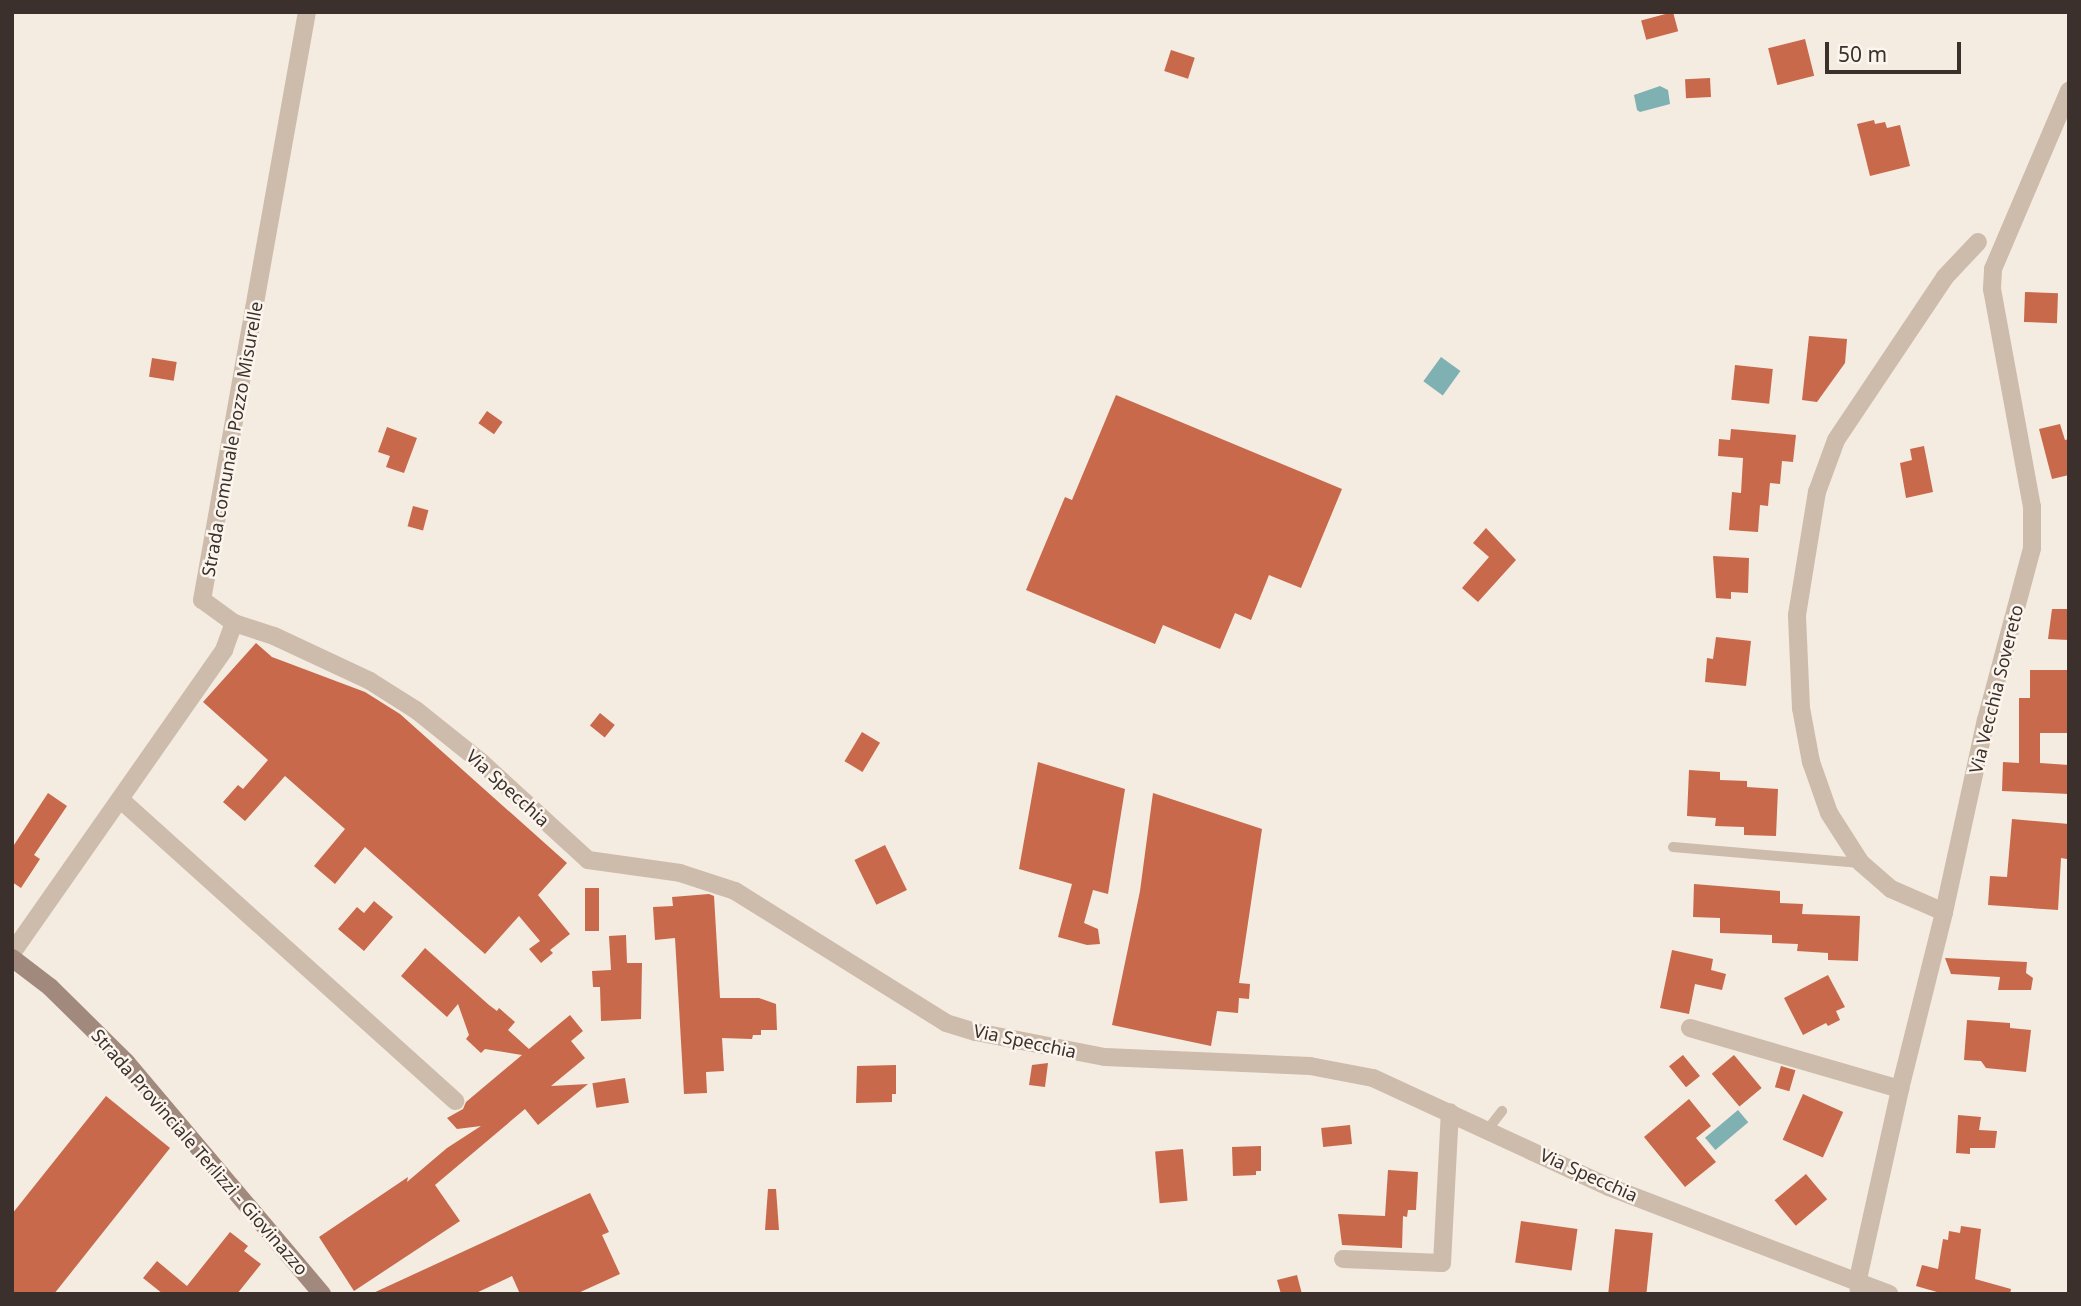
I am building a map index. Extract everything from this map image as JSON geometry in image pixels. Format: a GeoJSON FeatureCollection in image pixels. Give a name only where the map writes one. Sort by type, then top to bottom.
{"type":"FeatureCollection","features":[{"type":"Feature","properties":{"kind":"main road","name":"Strada Provinciale Terlizzi - Giovinazzo"},"geometry":{"type":"LineString","coordinates":[[12,955],[50,987],[126,1062],[322,1294]]}},
{"type":"Feature","properties":{"kind":"street","name":"Strada comunale Pozzo Misurelle"},"geometry":{"type":"LineString","coordinates":[[234,623],[202,600],[307,12]]}},
{"type":"Feature","properties":{"kind":"street","name":"Via Vecchia Sovereto"},"geometry":{"type":"LineString","coordinates":[[1858,1287],[1899,1089],[1944,912],[1986,720],[2032,548],[2034,528],[1992,289],[1993,269],[2069,91]]}},
{"type":"Feature","properties":{"kind":"street"},"geometry":{"type":"LineString","coordinates":[[1944,912],[1891,889],[1861,863],[1844,840],[1819,789],[1801,708],[1797,615],[1807,536],[1817,492],[1836,440],[1945,277],[1978,242]]}},
{"type":"Feature","properties":{"kind":"street"},"geometry":{"type":"LineString","coordinates":[[12,955],[224,650],[234,623]]}},
{"type":"Feature","properties":{"kind":"street","name":"Via Specchia"},"geometry":{"type":"LineString","coordinates":[[234,623],[298,647],[370,681],[416,710],[481,762],[588,860],[680,873],[735,891],[946,1023],[976,1032],[1105,1057],[1310,1066],[1373,1078],[1609,1187],[1858,1287],[1889,1294]]}},
{"type":"Feature","properties":{"kind":"street"},"geometry":{"type":"LineString","coordinates":[[121,800],[456,1101]]}},
{"type":"Feature","properties":{"kind":"street"},"geometry":{"type":"LineString","coordinates":[[1690,1028],[1899,1089]]}},
{"type":"Feature","properties":{"kind":"street"},"geometry":{"type":"LineString","coordinates":[[1343,1259],[1442,1263],[1450,1112]]}},
{"type":"Feature","properties":{"kind":"lane"},"geometry":{"type":"LineString","coordinates":[[1673,848],[1861,863]]}},
{"type":"Feature","properties":{"kind":"lane"},"geometry":{"type":"LineString","coordinates":[[1488,1129],[1502,1111]]}},
{"type":"Feature","properties":{"kind":"water"},"geometry":{"type":"Polygon","coordinates":[[[1660,86],[1668,90],[1670,104],[1640,112],[1637,110],[1634,95],[1660,86]]]}},
{"type":"Feature","properties":{"kind":"water"},"geometry":{"type":"Polygon","coordinates":[[[1441,357],[1460,371],[1443,395],[1423,381],[1441,357]]]}},
{"type":"Feature","properties":{"kind":"water"},"geometry":{"type":"Polygon","coordinates":[[[1738,1110],[1748,1122],[1715,1150],[1705,1138],[1738,1110]]]}},
{"type":"Feature","properties":{"kind":"building"},"geometry":{"type":"Polygon","coordinates":[[[1673,12],[1678,31],[1646,40],[1641,21],[1673,12]]]}},
{"type":"Feature","properties":{"kind":"building"},"geometry":{"type":"Polygon","coordinates":[[[1805,39],[1814,76],[1777,85],[1768,48],[1805,39]]]}},
{"type":"Feature","properties":{"kind":"building"},"geometry":{"type":"Polygon","coordinates":[[[1171,50],[1195,58],[1188,79],[1164,71],[1171,50]]]}},
{"type":"Feature","properties":{"kind":"building"},"geometry":{"type":"Polygon","coordinates":[[[1710,78],[1711,97],[1686,98],[1685,79],[1710,78]]]}},
{"type":"Feature","properties":{"kind":"building"},"geometry":{"type":"Polygon","coordinates":[[[1874,120],[1875,124],[1885,122],[1887,128],[1900,125],[1910,166],[1870,176],[1857,124],[1874,120]]]}},
{"type":"Feature","properties":{"kind":"building"},"geometry":{"type":"Polygon","coordinates":[[[2025,292],[2058,293],[2057,323],[2024,322],[2025,292]]]}},
{"type":"Feature","properties":{"kind":"building"},"geometry":{"type":"Polygon","coordinates":[[[1809,336],[1847,339],[1845,363],[1817,402],[1802,400],[1809,336]]]}},
{"type":"Feature","properties":{"kind":"building"},"geometry":{"type":"Polygon","coordinates":[[[152,358],[177,362],[174,381],[149,377],[152,358]]]}},
{"type":"Feature","properties":{"kind":"building"},"geometry":{"type":"Polygon","coordinates":[[[1735,365],[1773,369],[1769,404],[1731,400],[1735,365]]]}},
{"type":"Feature","properties":{"kind":"building"},"geometry":{"type":"Polygon","coordinates":[[[1116,395],[1342,489],[1301,588],[1269,575],[1251,620],[1235,613],[1220,649],[1163,625],[1155,644],[1026,590],[1065,497],[1072,500],[1116,395]]]}},
{"type":"Feature","properties":{"kind":"building"},"geometry":{"type":"Polygon","coordinates":[[[487,411],[503,422],[494,434],[478,423],[487,411]]]}},
{"type":"Feature","properties":{"kind":"building"},"geometry":{"type":"Polygon","coordinates":[[[2060,424],[2065,440],[2069,439],[2069,475],[2052,479],[2039,429],[2060,424]]]}},
{"type":"Feature","properties":{"kind":"building"},"geometry":{"type":"Polygon","coordinates":[[[387,427],[417,438],[404,473],[386,467],[390,456],[378,452],[387,427]]]}},
{"type":"Feature","properties":{"kind":"building"},"geometry":{"type":"Polygon","coordinates":[[[1731,429],[1796,435],[1793,462],[1782,461],[1780,484],[1770,483],[1768,506],[1760,505],[1758,532],[1729,530],[1732,492],[1741,493],[1743,458],[1718,456],[1719,439],[1730,440],[1731,429]]]}},
{"type":"Feature","properties":{"kind":"building"},"geometry":{"type":"Polygon","coordinates":[[[1924,446],[1933,492],[1906,498],[1900,463],[1912,460],[1910,449],[1924,446]]]}},
{"type":"Feature","properties":{"kind":"building"},"geometry":{"type":"Polygon","coordinates":[[[413,506],[428,510],[423,530],[408,526],[413,506]]]}},
{"type":"Feature","properties":{"kind":"building"},"geometry":{"type":"Polygon","coordinates":[[[1486,528],[1516,560],[1478,602],[1462,588],[1489,557],[1473,543],[1486,528]]]}},
{"type":"Feature","properties":{"kind":"building"},"geometry":{"type":"Polygon","coordinates":[[[1713,556],[1749,558],[1748,593],[1731,592],[1731,599],[1716,598],[1713,556]]]}},
{"type":"Feature","properties":{"kind":"building"},"geometry":{"type":"Polygon","coordinates":[[[2052,609],[2069,609],[2069,640],[2048,639],[2052,609]]]}},
{"type":"Feature","properties":{"kind":"building"},"geometry":{"type":"Polygon","coordinates":[[[1716,637],[1751,641],[1746,686],[1705,682],[1707,658],[1713,659],[1716,637]]]}},
{"type":"Feature","properties":{"kind":"building"},"geometry":{"type":"Polygon","coordinates":[[[256,643],[272,657],[365,692],[400,714],[567,863],[538,895],[570,934],[550,950],[553,953],[541,963],[529,949],[540,941],[519,916],[485,954],[365,847],[335,884],[314,866],[345,829],[285,776],[245,821],[223,802],[238,785],[243,789],[268,760],[203,702],[256,643]]]}},
{"type":"Feature","properties":{"kind":"building"},"geometry":{"type":"Polygon","coordinates":[[[2030,670],[2069,670],[2069,733],[2040,733],[2040,763],[2069,765],[2069,794],[2002,791],[2003,762],[2019,763],[2019,698],[2030,698],[2030,670]]]}},
{"type":"Feature","properties":{"kind":"building"},"geometry":{"type":"Polygon","coordinates":[[[600,713],[615,725],[605,737],[590,725],[600,713]]]}},
{"type":"Feature","properties":{"kind":"building"},"geometry":{"type":"Polygon","coordinates":[[[862,732],[880,743],[862,772],[844,761],[862,732]]]}},
{"type":"Feature","properties":{"kind":"building"},"geometry":{"type":"Polygon","coordinates":[[[1038,762],[1125,789],[1108,894],[1093,890],[1084,923],[1098,929],[1100,944],[1087,945],[1058,937],[1072,884],[1019,869],[1038,762]]]}},
{"type":"Feature","properties":{"kind":"building"},"geometry":{"type":"Polygon","coordinates":[[[1689,770],[1720,772],[1720,780],[1747,781],[1747,787],[1778,789],[1776,836],[1744,835],[1744,827],[1715,826],[1716,818],[1687,816],[1689,770]]]}},
{"type":"Feature","properties":{"kind":"building"},"geometry":{"type":"Polygon","coordinates":[[[48,793],[67,806],[34,855],[40,859],[21,888],[12,882],[12,848],[48,793]]]}},
{"type":"Feature","properties":{"kind":"building"},"geometry":{"type":"Polygon","coordinates":[[[1153,793],[1262,829],[1239,983],[1250,984],[1249,999],[1239,998],[1238,1013],[1217,1011],[1211,1046],[1112,1025],[1140,891],[1153,793]]]}},
{"type":"Feature","properties":{"kind":"building"},"geometry":{"type":"Polygon","coordinates":[[[2012,819],[2069,824],[2067,859],[2061,858],[2058,910],[1988,905],[1990,876],[2007,877],[2012,819]]]}},
{"type":"Feature","properties":{"kind":"building"},"geometry":{"type":"Polygon","coordinates":[[[885,845],[907,890],[876,905],[854,860],[885,845]]]}},
{"type":"Feature","properties":{"kind":"building"},"geometry":{"type":"Polygon","coordinates":[[[1694,884],[1780,891],[1780,903],[1803,904],[1802,914],[1860,916],[1858,961],[1828,960],[1828,953],[1797,951],[1798,944],[1772,943],[1772,935],[1720,933],[1720,918],[1693,917],[1694,884]]]}},
{"type":"Feature","properties":{"kind":"building"},"geometry":{"type":"Polygon","coordinates":[[[585,888],[599,888],[599,931],[585,931],[585,888]]]}},
{"type":"Feature","properties":{"kind":"building"},"geometry":{"type":"Polygon","coordinates":[[[709,894],[714,896],[720,998],[759,998],[776,1004],[777,1030],[761,1030],[761,1035],[753,1035],[752,1039],[722,1038],[724,1071],[706,1072],[707,1093],[684,1094],[675,938],[655,940],[653,907],[673,906],[672,897],[709,894]]]}},
{"type":"Feature","properties":{"kind":"building"},"geometry":{"type":"Polygon","coordinates":[[[374,901],[393,917],[364,951],[338,929],[357,907],[364,913],[374,901]]]}},
{"type":"Feature","properties":{"kind":"building"},"geometry":{"type":"Polygon","coordinates":[[[626,935],[627,963],[642,963],[641,1019],[601,1021],[600,987],[593,987],[592,971],[611,970],[609,936],[626,935]]]}},
{"type":"Feature","properties":{"kind":"building"},"geometry":{"type":"Polygon","coordinates":[[[425,948],[489,1005],[497,1011],[499,1008],[515,1022],[508,1030],[529,1049],[570,1015],[583,1031],[571,1041],[585,1058],[551,1086],[588,1084],[538,1125],[525,1109],[435,1185],[460,1221],[354,1291],[319,1237],[408,1177],[407,1182],[447,1148],[481,1126],[457,1129],[447,1118],[463,1109],[466,1102],[522,1055],[485,1049],[481,1053],[466,1039],[469,1035],[458,1004],[447,1017],[401,976],[425,948]]]}},
{"type":"Feature","properties":{"kind":"building"},"geometry":{"type":"Polygon","coordinates":[[[1672,950],[1713,959],[1711,970],[1726,974],[1722,990],[1695,984],[1689,1014],[1660,1008],[1672,950]]]}},
{"type":"Feature","properties":{"kind":"building"},"geometry":{"type":"Polygon","coordinates":[[[1945,958],[2027,962],[2026,973],[2033,978],[2031,990],[1998,990],[2000,977],[1951,974],[1945,958]]]}},
{"type":"Feature","properties":{"kind":"building"},"geometry":{"type":"Polygon","coordinates":[[[1828,975],[1845,1007],[1836,1011],[1840,1020],[1828,1026],[1826,1023],[1803,1035],[1784,998],[1828,975]]]}},
{"type":"Feature","properties":{"kind":"building"},"geometry":{"type":"Polygon","coordinates":[[[1967,1020],[2010,1023],[2010,1028],[2031,1030],[2026,1072],[1986,1068],[1981,1061],[1964,1060],[1967,1020]]]}},
{"type":"Feature","properties":{"kind":"building"},"geometry":{"type":"Polygon","coordinates":[[[1683,1055],[1700,1076],[1686,1087],[1669,1066],[1683,1055]]]}},
{"type":"Feature","properties":{"kind":"building"},"geometry":{"type":"Polygon","coordinates":[[[1734,1055],[1762,1088],[1739,1107],[1712,1074],[1734,1055]]]}},
{"type":"Feature","properties":{"kind":"building"},"geometry":{"type":"Polygon","coordinates":[[[1048,1063],[1045,1087],[1029,1085],[1032,1065],[1048,1063]]]}},
{"type":"Feature","properties":{"kind":"building"},"geometry":{"type":"Polygon","coordinates":[[[896,1065],[896,1094],[892,1094],[892,1102],[856,1103],[857,1066],[896,1065]]]}},
{"type":"Feature","properties":{"kind":"building"},"geometry":{"type":"Polygon","coordinates":[[[1781,1066],[1795,1070],[1789,1091],[1775,1087],[1781,1066]]]}},
{"type":"Feature","properties":{"kind":"building"},"geometry":{"type":"Polygon","coordinates":[[[625,1078],[629,1103],[596,1108],[592,1083],[625,1078]]]}},
{"type":"Feature","properties":{"kind":"building"},"geometry":{"type":"Polygon","coordinates":[[[1803,1094],[1843,1112],[1823,1158],[1783,1140],[1803,1094]]]}},
{"type":"Feature","properties":{"kind":"building"},"geometry":{"type":"Polygon","coordinates":[[[106,1096],[170,1148],[54,1294],[12,1294],[12,1214],[106,1096]]]}},
{"type":"Feature","properties":{"kind":"building"},"geometry":{"type":"Polygon","coordinates":[[[1689,1099],[1711,1126],[1696,1138],[1716,1162],[1685,1187],[1644,1137],[1689,1099]]]}},
{"type":"Feature","properties":{"kind":"building"},"geometry":{"type":"Polygon","coordinates":[[[1958,1115],[1981,1117],[1979,1130],[1997,1131],[1995,1148],[1970,1148],[1970,1154],[1956,1153],[1958,1115]]]}},
{"type":"Feature","properties":{"kind":"building"},"geometry":{"type":"Polygon","coordinates":[[[1350,1125],[1352,1144],[1323,1147],[1321,1128],[1350,1125]]]}},
{"type":"Feature","properties":{"kind":"building"},"geometry":{"type":"Polygon","coordinates":[[[1261,1146],[1261,1171],[1256,1171],[1256,1175],[1233,1176],[1232,1147],[1261,1146]]]}},
{"type":"Feature","properties":{"kind":"building"},"geometry":{"type":"Polygon","coordinates":[[[1183,1149],[1188,1201],[1160,1203],[1155,1151],[1183,1149]]]}},
{"type":"Feature","properties":{"kind":"building"},"geometry":{"type":"Polygon","coordinates":[[[1388,1170],[1418,1172],[1416,1210],[1408,1210],[1407,1217],[1403,1216],[1402,1248],[1342,1245],[1338,1214],[1385,1216],[1388,1170]]]}},
{"type":"Feature","properties":{"kind":"building"},"geometry":{"type":"Polygon","coordinates":[[[1806,1174],[1827,1199],[1796,1226],[1775,1200],[1806,1174]]]}},
{"type":"Feature","properties":{"kind":"building"},"geometry":{"type":"Polygon","coordinates":[[[768,1189],[776,1189],[779,1230],[765,1230],[768,1189]]]}},
{"type":"Feature","properties":{"kind":"building"},"geometry":{"type":"Polygon","coordinates":[[[590,1193],[609,1232],[602,1235],[620,1274],[576,1294],[520,1294],[512,1276],[474,1294],[371,1294],[590,1193]]]}},
{"type":"Feature","properties":{"kind":"building"},"geometry":{"type":"Polygon","coordinates":[[[1521,1221],[1577,1229],[1572,1271],[1515,1263],[1521,1221]]]}},
{"type":"Feature","properties":{"kind":"building"},"geometry":{"type":"Polygon","coordinates":[[[1961,1226],[1981,1229],[1975,1279],[2011,1289],[2010,1294],[1944,1294],[1916,1286],[1922,1265],[1938,1269],[1943,1239],[1948,1240],[1949,1231],[1960,1233],[1961,1226]]]}},
{"type":"Feature","properties":{"kind":"building"},"geometry":{"type":"Polygon","coordinates":[[[1615,1229],[1653,1233],[1646,1294],[1608,1294],[1615,1229]]]}},
{"type":"Feature","properties":{"kind":"building"},"geometry":{"type":"Polygon","coordinates":[[[230,1232],[248,1246],[244,1251],[261,1264],[237,1294],[163,1294],[143,1278],[157,1261],[187,1286],[230,1232]]]}},
{"type":"Feature","properties":{"kind":"building"},"geometry":{"type":"Polygon","coordinates":[[[1297,1275],[1302,1294],[1281,1294],[1277,1280],[1297,1275]]]}}]}
